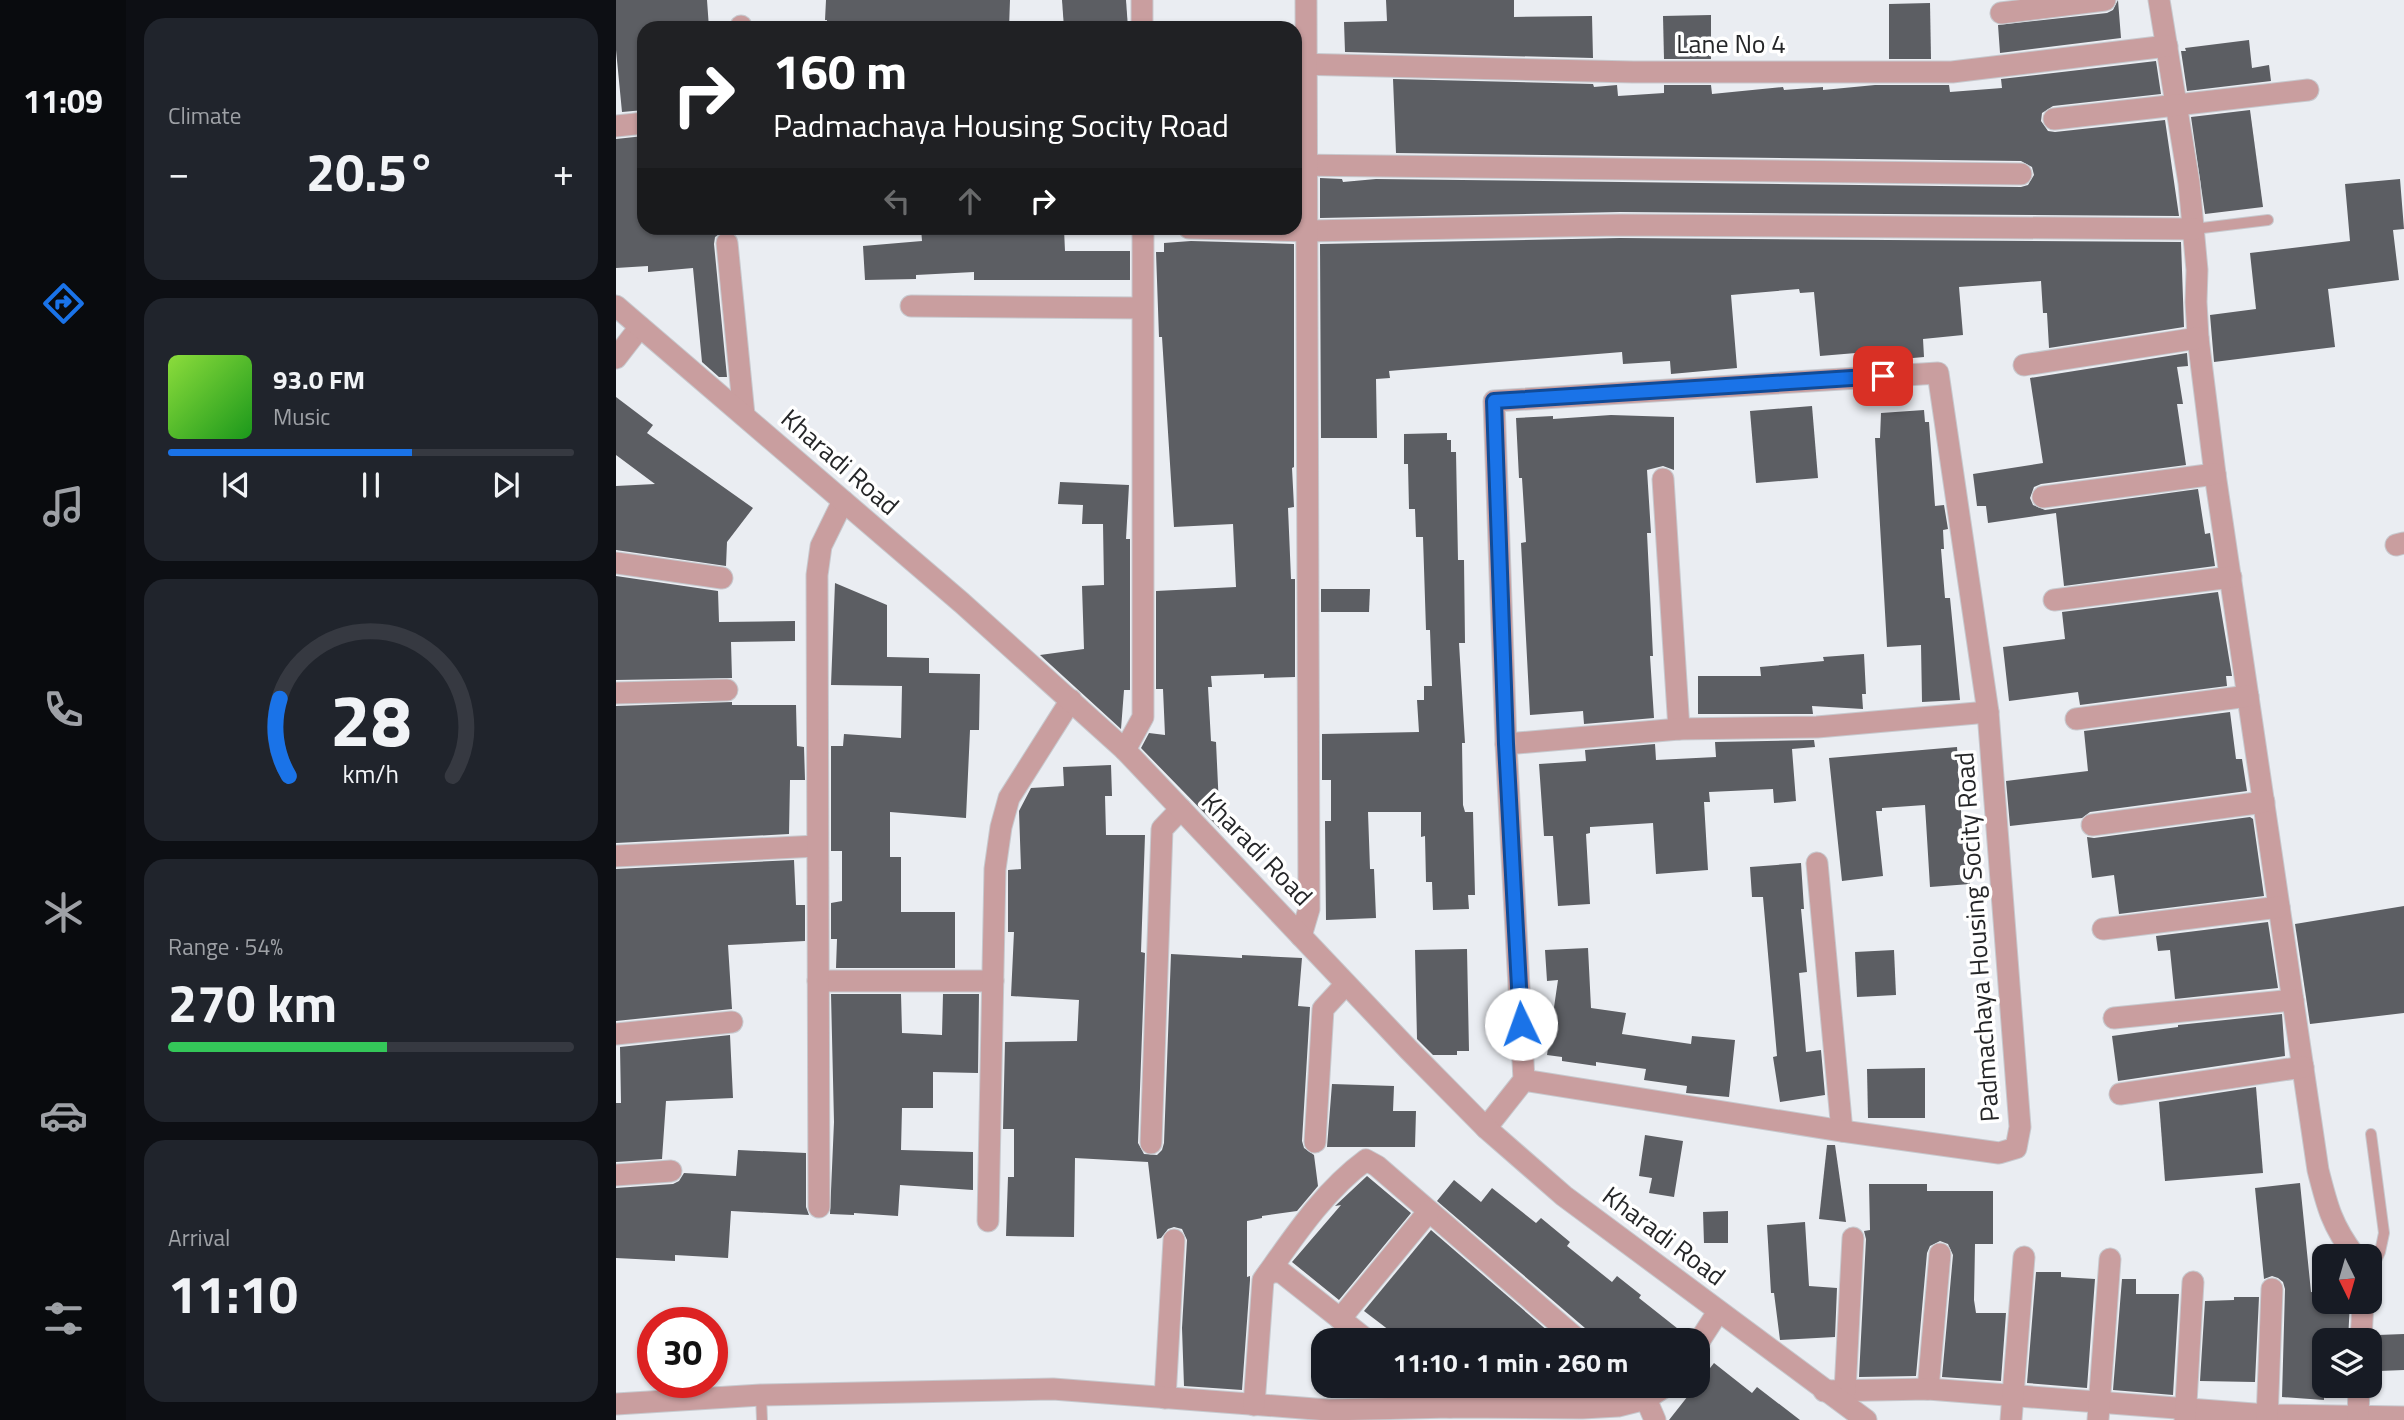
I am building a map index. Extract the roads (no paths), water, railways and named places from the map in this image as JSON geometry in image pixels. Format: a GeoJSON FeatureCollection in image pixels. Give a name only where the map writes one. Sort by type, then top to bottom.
{"type":"FeatureCollection","features":[{"type":"Feature","properties":{"kind":"street"},"geometry":{"type":"LineString","coordinates":[[1142,0],[1142,21]]}},
{"type":"Feature","properties":{"kind":"street"},"geometry":{"type":"LineString","coordinates":[[1302,51],[1306,0]]}},
{"type":"Feature","properties":{"kind":"street"},"geometry":{"type":"LineString","coordinates":[[2001,13],[2105,0]]}},
{"type":"Feature","properties":{"kind":"street"},"geometry":{"type":"LineString","coordinates":[[2159,0],[2194,229],[2199,338],[2215,474],[2302,1067],[2318,1170],[2326,1203],[2338,1234],[2346,1244]]}},
{"type":"Feature","properties":{"kind":"street","name":"Lane No 4"},"geometry":{"type":"LineString","coordinates":[[1302,64],[1633,72],[1952,72],[2166,46]]}},
{"type":"Feature","properties":{"kind":"street"},"geometry":{"type":"LineString","coordinates":[[2054,119],[2308,90]]}},
{"type":"Feature","properties":{"kind":"street"},"geometry":{"type":"LineString","coordinates":[[616,125],[637,124]]}},
{"type":"Feature","properties":{"kind":"street"},"geometry":{"type":"LineString","coordinates":[[1302,165],[2021,174]]}},
{"type":"Feature","properties":{"kind":"street"},"geometry":{"type":"LineString","coordinates":[[1301,936],[1309,909],[1308,231],[1302,174]]}},
{"type":"Feature","properties":{"kind":"street"},"geometry":{"type":"LineString","coordinates":[[1302,231],[1620,225],[2194,229]]}},
{"type":"Feature","properties":{"kind":"street"},"geometry":{"type":"LineString","coordinates":[[1125,750],[1143,717],[1143,235]]}},
{"type":"Feature","properties":{"kind":"street"},"geometry":{"type":"LineString","coordinates":[[727,243],[744,415]]}},
{"type":"Feature","properties":{"kind":"street","name":"Kharadi Road"},"geometry":{"type":"LineString","coordinates":[[616,306],[843,501],[1125,750],[1486,1128],[1564,1196],[1718,1312],[1834,1391],[1866,1420]]}},
{"type":"Feature","properties":{"kind":"street"},"geometry":{"type":"LineString","coordinates":[[911,306],[1142,308]]}},
{"type":"Feature","properties":{"kind":"street"},"geometry":{"type":"LineString","coordinates":[[616,358],[640,327]]}},
{"type":"Feature","properties":{"kind":"street"},"geometry":{"type":"LineString","coordinates":[[2024,365],[2199,338]]}},
{"type":"Feature","properties":{"kind":"street","name":"Padmachaya Housing Socity Road"},"geometry":{"type":"LineString","coordinates":[[1938,373],[1988,712],[2020,1127],[2016,1148],[1999,1153],[1842,1131],[1524,1080],[1506,744],[1494,401],[1938,373]]}},
{"type":"Feature","properties":{"kind":"street"},"geometry":{"type":"LineString","coordinates":[[2043,497],[2215,474]]}},
{"type":"Feature","properties":{"kind":"street"},"geometry":{"type":"LineString","coordinates":[[1664,479],[1679,729]]}},
{"type":"Feature","properties":{"kind":"street"},"geometry":{"type":"LineString","coordinates":[[819,1207],[817,575],[821,546],[843,501]]}},
{"type":"Feature","properties":{"kind":"street"},"geometry":{"type":"LineString","coordinates":[[616,563],[722,578]]}},
{"type":"Feature","properties":{"kind":"street"},"geometry":{"type":"LineString","coordinates":[[2054,600],[2231,578]]}},
{"type":"Feature","properties":{"kind":"street"},"geometry":{"type":"LineString","coordinates":[[616,693],[727,690]]}},
{"type":"Feature","properties":{"kind":"street"},"geometry":{"type":"LineString","coordinates":[[2076,719],[2248,696]]}},
{"type":"Feature","properties":{"kind":"street"},"geometry":{"type":"LineString","coordinates":[[988,1221],[995,869],[1001,827],[1009,798],[1071,700]]}},
{"type":"Feature","properties":{"kind":"street","name":"Padmachaya Housing Socity Road"},"geometry":{"type":"LineString","coordinates":[[1506,744],[1679,729],[1817,727],[1988,712]]}},
{"type":"Feature","properties":{"kind":"street"},"geometry":{"type":"LineString","coordinates":[[2092,825],[2264,802]]}},
{"type":"Feature","properties":{"kind":"street"},"geometry":{"type":"LineString","coordinates":[[1151,1143],[1162,829],[1181,809]]}},
{"type":"Feature","properties":{"kind":"street"},"geometry":{"type":"LineString","coordinates":[[616,856],[817,846]]}},
{"type":"Feature","properties":{"kind":"street"},"geometry":{"type":"LineString","coordinates":[[1817,863],[1842,1131]]}},
{"type":"Feature","properties":{"kind":"street"},"geometry":{"type":"LineString","coordinates":[[2103,929],[2279,907]]}},
{"type":"Feature","properties":{"kind":"street"},"geometry":{"type":"LineString","coordinates":[[818,981],[993,981]]}},
{"type":"Feature","properties":{"kind":"street"},"geometry":{"type":"LineString","coordinates":[[1315,1142],[1323,1009],[1346,984]]}},
{"type":"Feature","properties":{"kind":"street"},"geometry":{"type":"LineString","coordinates":[[2114,1018],[2293,1000]]}},
{"type":"Feature","properties":{"kind":"street"},"geometry":{"type":"LineString","coordinates":[[616,1034],[732,1022]]}},
{"type":"Feature","properties":{"kind":"street"},"geometry":{"type":"LineString","coordinates":[[2120,1094],[2302,1067]]}},
{"type":"Feature","properties":{"kind":"street"},"geometry":{"type":"LineString","coordinates":[[1486,1128],[1524,1080]]}},
{"type":"Feature","properties":{"kind":"street"},"geometry":{"type":"LineString","coordinates":[[1254,1405],[1263,1280],[1299,1228],[1350,1171],[1366,1160],[1377,1166],[1564,1328]]}},
{"type":"Feature","properties":{"kind":"street"},"geometry":{"type":"LineString","coordinates":[[616,1175],[671,1171]]}},
{"type":"Feature","properties":{"kind":"street"},"geometry":{"type":"LineString","coordinates":[[1340,1319],[1429,1211]]}},
{"type":"Feature","properties":{"kind":"street"},"geometry":{"type":"LineString","coordinates":[[1853,1238],[1834,1391],[1928,1389],[2012,1395],[2099,1411],[2267,1417],[2404,1418]]}},
{"type":"Feature","properties":{"kind":"street"},"geometry":{"type":"LineString","coordinates":[[1165,1398],[1174,1240]]}},
{"type":"Feature","properties":{"kind":"street"},"geometry":{"type":"LineString","coordinates":[[1928,1389],[1940,1254]]}},
{"type":"Feature","properties":{"kind":"street"},"geometry":{"type":"LineString","coordinates":[[2011,1420],[2024,1257]]}},
{"type":"Feature","properties":{"kind":"street"},"geometry":{"type":"LineString","coordinates":[[2099,1411],[2110,1259]]}},
{"type":"Feature","properties":{"kind":"street"},"geometry":{"type":"LineString","coordinates":[[1266,1276],[1269,1272],[1281,1272],[1352,1328]]}},
{"type":"Feature","properties":{"kind":"street"},"geometry":{"type":"LineString","coordinates":[[2186,1414],[2193,1282]]}},
{"type":"Feature","properties":{"kind":"street"},"geometry":{"type":"LineString","coordinates":[[2267,1417],[2272,1289]]}},
{"type":"Feature","properties":{"kind":"street"},"geometry":{"type":"LineString","coordinates":[[1708,1328],[1718,1312]]}},
{"type":"Feature","properties":{"kind":"street"},"geometry":{"type":"LineString","coordinates":[[616,1405],[761,1395],[1053,1389],[1254,1405],[1328,1415],[1450,1407],[1478,1413],[1619,1406],[1631,1398]]}},
{"type":"Feature","properties":{"kind":"street"},"geometry":{"type":"LineString","coordinates":[[1439,1398],[1450,1407]]}},
{"type":"Feature","properties":{"kind":"street"},"geometry":{"type":"LineString","coordinates":[[1642,1398],[1655,1420]]}},
{"type":"Feature","properties":{"kind":"street"},"geometry":{"type":"LineString","coordinates":[[2358,1419],[2359,1398]]}},
{"type":"Feature","properties":{"kind":"lane"},"geometry":{"type":"LineString","coordinates":[[2194,229],[2268,220]]}},
{"type":"Feature","properties":{"kind":"lane"},"geometry":{"type":"LineString","coordinates":[[2371,1134],[2384,1233],[2381,1244]]}},
{"type":"Feature","properties":{"kind":"lane"},"geometry":{"type":"LineString","coordinates":[[761,1395],[762,1420]]}}]}
